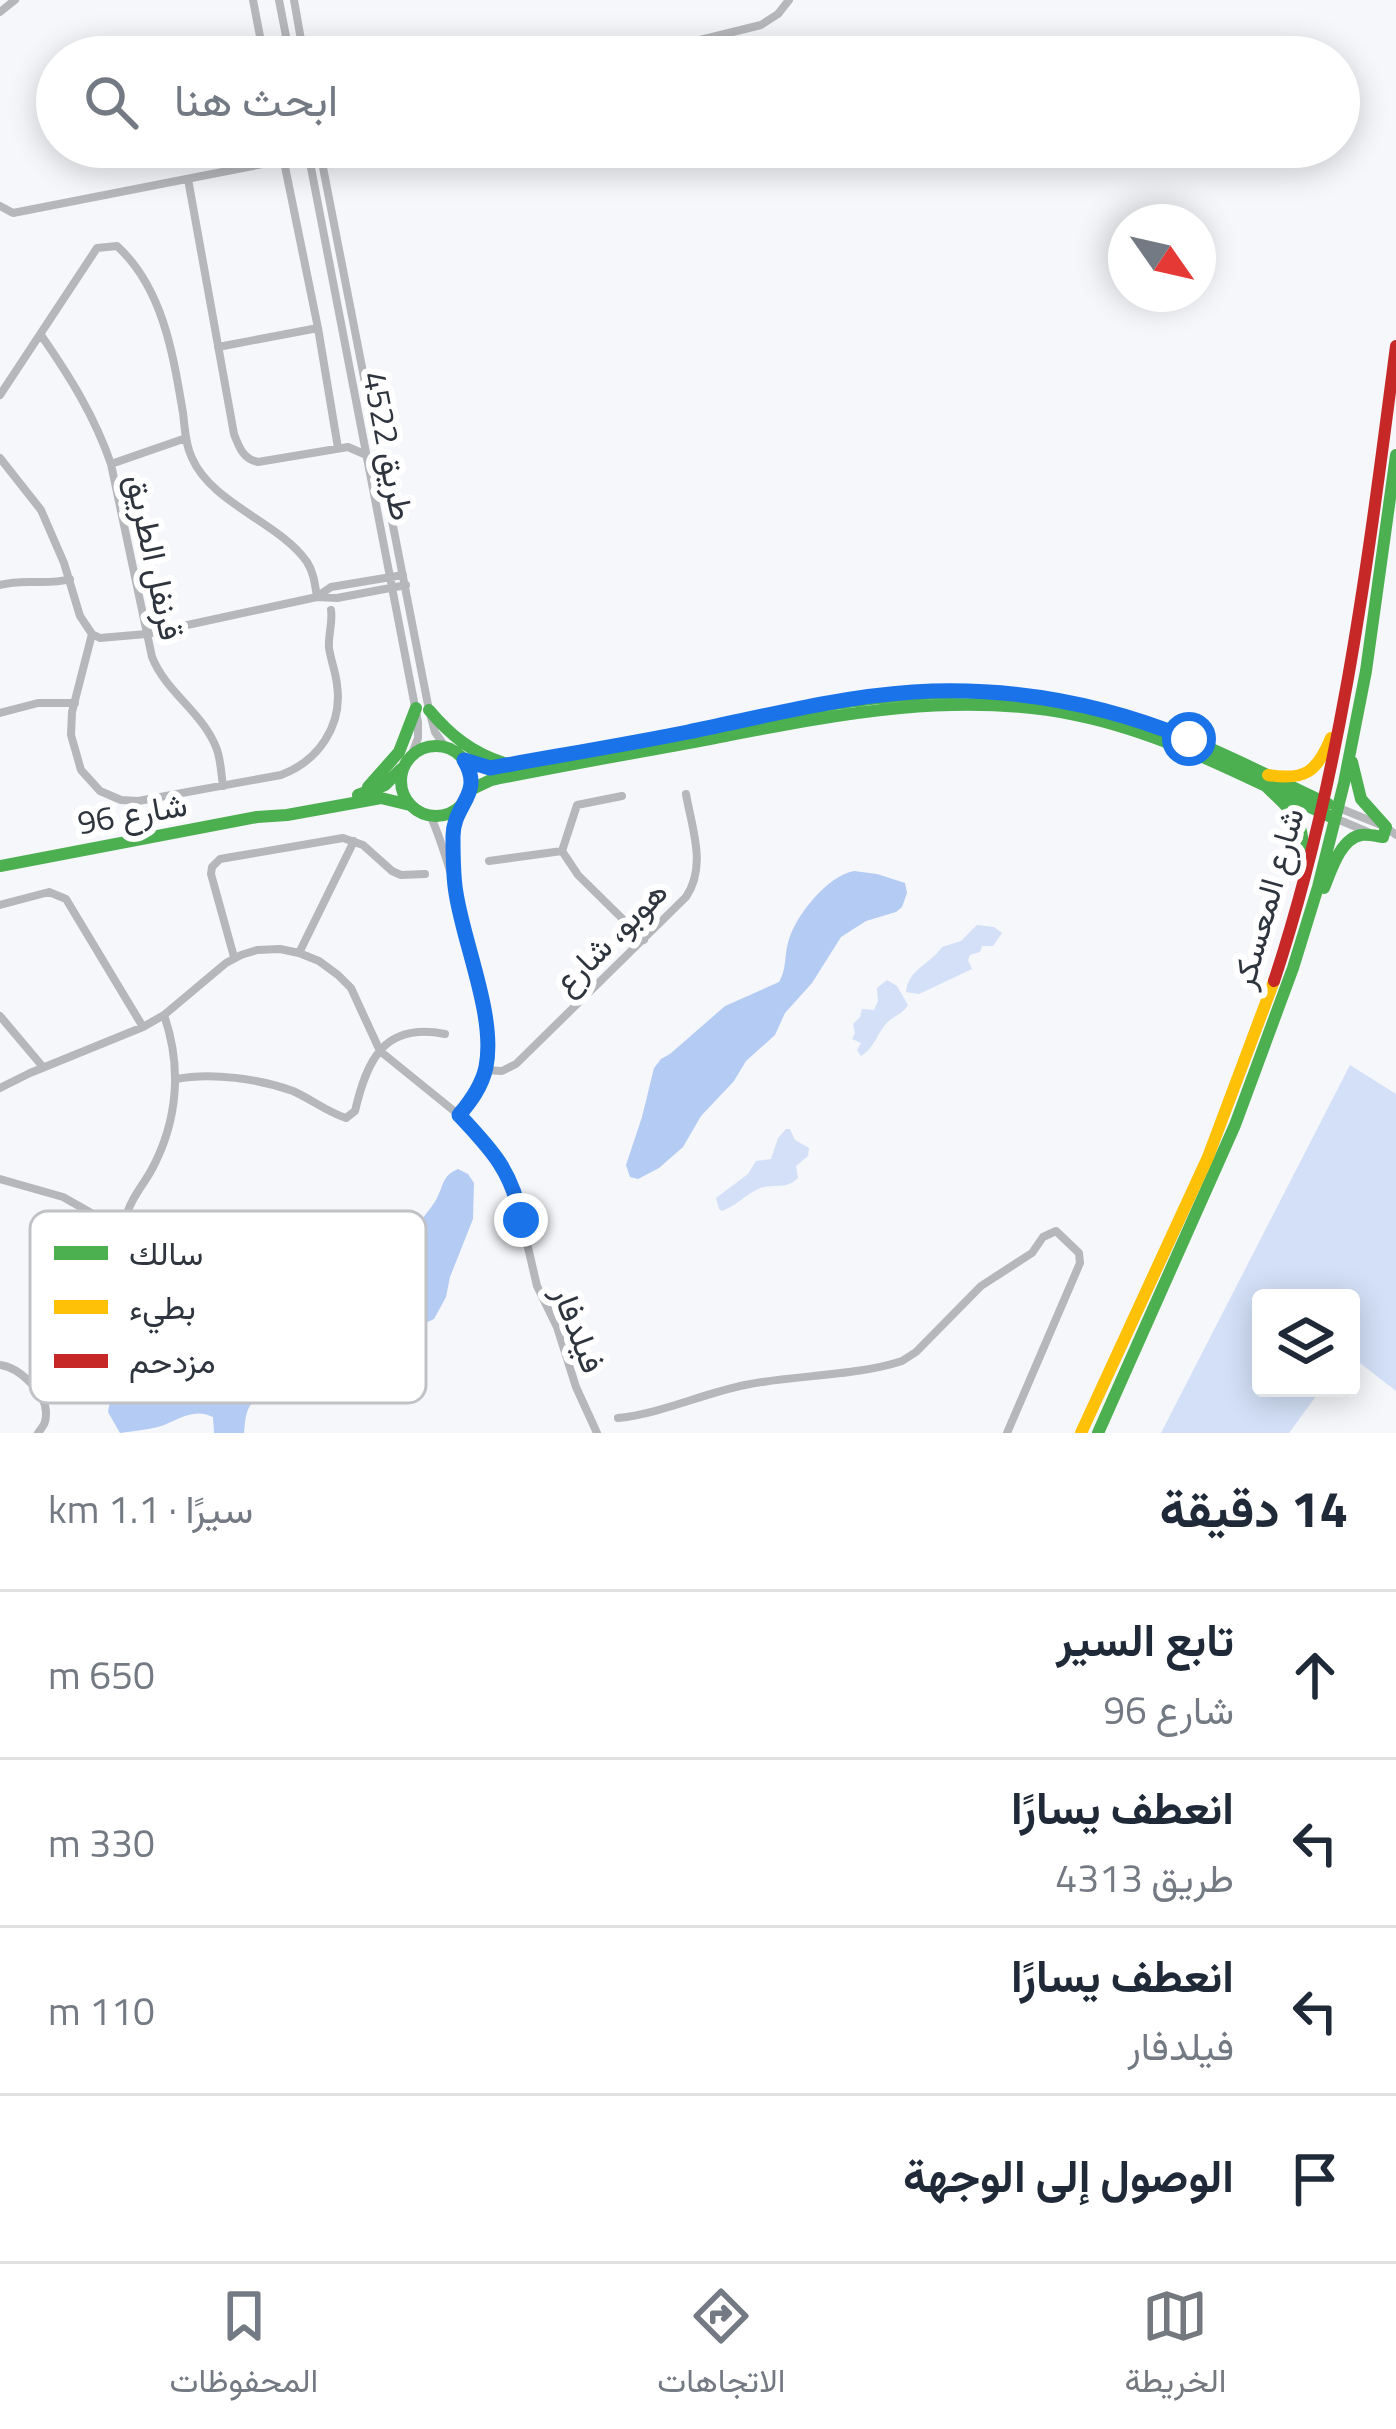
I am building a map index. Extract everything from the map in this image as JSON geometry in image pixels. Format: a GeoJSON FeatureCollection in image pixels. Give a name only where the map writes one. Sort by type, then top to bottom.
{"type":"FeatureCollection","features":[{"type":"Feature","properties":{"kind":"street"},"geometry":{"type":"LineString","coordinates":[[0,12],[15,0]]}},
{"type":"Feature","properties":{"kind":"street"},"geometry":{"type":"LineString","coordinates":[[253,0],[260,36]]}},
{"type":"Feature","properties":{"kind":"street"},"geometry":{"type":"LineString","coordinates":[[279,0],[286,36]]}},
{"type":"Feature","properties":{"kind":"street"},"geometry":{"type":"LineString","coordinates":[[294,0],[300,36]]}},
{"type":"Feature","properties":{"kind":"street"},"geometry":{"type":"LineString","coordinates":[[716,36],[761,25],[789,0]]}},
{"type":"Feature","properties":{"kind":"street"},"geometry":{"type":"LineString","coordinates":[[0,206],[13,213],[244,168]]}},
{"type":"Feature","properties":{"kind":"street"},"geometry":{"type":"LineString","coordinates":[[286,168],[343,447]]}},
{"type":"Feature","properties":{"kind":"street","name":"طريق 4522"},"geometry":{"type":"LineString","coordinates":[[311,168],[391,584],[423,709],[446,748]]}},
{"type":"Feature","properties":{"kind":"street","name":"طريق 4522"},"geometry":{"type":"LineString","coordinates":[[324,168],[405,580],[423,709],[412,754]]}},
{"type":"Feature","properties":{"kind":"street"},"geometry":{"type":"LineString","coordinates":[[188,179],[240,449],[251,460],[268,461],[343,447],[361,433]]}},
{"type":"Feature","properties":{"kind":"street"},"geometry":{"type":"LineString","coordinates":[[0,395],[97,248],[117,246],[148,282],[168,340],[192,460],[205,478],[304,559],[317,597]]}},
{"type":"Feature","properties":{"kind":"street"},"geometry":{"type":"LineString","coordinates":[[218,347],[318,328]]}},
{"type":"Feature","properties":{"kind":"street","name":"قرنفل الطريق"},"geometry":{"type":"LineString","coordinates":[[40,334],[88,407],[111,464],[156,669],[198,717],[217,748],[224,786]]}},
{"type":"Feature","properties":{"kind":"street","name":"شارع المعسكر"},"geometry":{"type":"LineString","coordinates":[[1082,1433],[1223,1119],[1298,900],[1347,694],[1396,346]]}},
{"type":"Feature","properties":{"kind":"street"},"geometry":{"type":"LineString","coordinates":[[111,464],[186,438]]}},
{"type":"Feature","properties":{"kind":"street"},"geometry":{"type":"LineString","coordinates":[[343,447],[365,455]]}},
{"type":"Feature","properties":{"kind":"street","name":"شارع المعسكر"},"geometry":{"type":"LineString","coordinates":[[1098,1433],[1197,1221],[1268,1044],[1304,932],[1351,752],[1375,622],[1396,455]]}},
{"type":"Feature","properties":{"kind":"street"},"geometry":{"type":"LineString","coordinates":[[0,458],[41,510],[80,616],[100,638],[146,634],[317,597],[337,598],[405,580]]}},
{"type":"Feature","properties":{"kind":"street"},"geometry":{"type":"LineString","coordinates":[[0,585],[70,579]]}},
{"type":"Feature","properties":{"kind":"street"},"geometry":{"type":"LineString","coordinates":[[317,597],[335,587],[391,584]]}},
{"type":"Feature","properties":{"kind":"street"},"geometry":{"type":"LineString","coordinates":[[335,587],[337,598]]}},
{"type":"Feature","properties":{"kind":"street"},"geometry":{"type":"LineString","coordinates":[[92,634],[70,728],[74,752],[86,778],[106,794],[138,801],[290,772],[306,762],[326,741],[334,724],[338,697],[329,646],[331,610]]}},
{"type":"Feature","properties":{"kind":"street"},"geometry":{"type":"LineString","coordinates":[[459,808],[442,817],[410,806],[400,785],[402,769],[412,754],[422,748],[446,748],[490,768],[850,700],[954,691],[1084,704],[1155,725],[1390,835]]}},
{"type":"Feature","properties":{"kind":"street"},"geometry":{"type":"LineString","coordinates":[[455,890],[453,830],[459,808],[472,789],[509,776],[874,708],[957,702],[1038,709],[1133,730],[1266,780],[1292,778],[1316,768],[1347,694]]}},
{"type":"Feature","properties":{"kind":"street"},"geometry":{"type":"LineString","coordinates":[[0,713],[38,703],[75,703]]}},
{"type":"Feature","properties":{"kind":"street"},"geometry":{"type":"LineString","coordinates":[[354,795],[390,766],[423,709],[466,748],[511,764]]}},
{"type":"Feature","properties":{"kind":"street"},"geometry":{"type":"LineString","coordinates":[[1351,752],[1358,797],[1390,835]]}},
{"type":"Feature","properties":{"kind":"street"},"geometry":{"type":"LineString","coordinates":[[464,760],[472,789]]}},
{"type":"Feature","properties":{"kind":"street","name":"شارع 96"},"geometry":{"type":"LineString","coordinates":[[0,866],[354,795],[385,785],[402,769]]}},
{"type":"Feature","properties":{"kind":"street"},"geometry":{"type":"LineString","coordinates":[[1266,780],[1302,824],[1298,900]]}},
{"type":"Feature","properties":{"kind":"street","name":"هوبو، شارع"},"geometry":{"type":"LineString","coordinates":[[485,1070],[502,1071],[516,1064],[686,896],[695,881],[698,859],[686,794]]}},
{"type":"Feature","properties":{"kind":"street"},"geometry":{"type":"LineString","coordinates":[[562,851],[578,805],[622,796]]}},
{"type":"Feature","properties":{"kind":"street","name":"شارع 96"},"geometry":{"type":"LineString","coordinates":[[274,814],[381,798],[410,806]]}},
{"type":"Feature","properties":{"kind":"street"},"geometry":{"type":"LineString","coordinates":[[430,815],[455,890],[488,1052],[470,1103],[459,1115]]}},
{"type":"Feature","properties":{"kind":"street"},"geometry":{"type":"LineString","coordinates":[[1304,932],[1315,918],[1343,849],[1358,836],[1390,835]]}},
{"type":"Feature","properties":{"kind":"street"},"geometry":{"type":"LineString","coordinates":[[234,958],[211,874],[220,860],[343,838],[376,853],[392,871],[425,874]]}},
{"type":"Feature","properties":{"kind":"street"},"geometry":{"type":"LineString","coordinates":[[299,953],[355,841]]}},
{"type":"Feature","properties":{"kind":"street"},"geometry":{"type":"LineString","coordinates":[[562,851],[578,875],[644,940]]}},
{"type":"Feature","properties":{"kind":"street"},"geometry":{"type":"LineString","coordinates":[[489,861],[562,851]]}},
{"type":"Feature","properties":{"kind":"street"},"geometry":{"type":"LineString","coordinates":[[0,854],[24,860]]}},
{"type":"Feature","properties":{"kind":"street"},"geometry":{"type":"LineString","coordinates":[[0,904],[49,892],[66,899],[143,1027]]}},
{"type":"Feature","properties":{"kind":"street"},"geometry":{"type":"LineString","coordinates":[[0,1088],[143,1027],[234,958],[265,949],[299,953],[345,981],[380,1051]]}},
{"type":"Feature","properties":{"kind":"street"},"geometry":{"type":"LineString","coordinates":[[129,1211],[164,1145],[171,1119],[176,1079],[164,1015]]}},
{"type":"Feature","properties":{"kind":"street"},"geometry":{"type":"LineString","coordinates":[[0,1016],[44,1067]]}},
{"type":"Feature","properties":{"kind":"street"},"geometry":{"type":"LineString","coordinates":[[176,1079],[227,1078],[289,1090],[346,1118],[355,1111],[363,1077],[389,1042],[415,1032],[446,1034]]}},
{"type":"Feature","properties":{"kind":"street","name":"فيلدفار"},"geometry":{"type":"LineString","coordinates":[[380,1051],[459,1115],[494,1153],[512,1185],[537,1286],[597,1433]]}},
{"type":"Feature","properties":{"kind":"street"},"geometry":{"type":"LineString","coordinates":[[0,1179],[63,1196],[89,1211]]}},
{"type":"Feature","properties":{"kind":"street"},"geometry":{"type":"LineString","coordinates":[[618,1418],[659,1412],[751,1384],[897,1363],[916,1352],[981,1286],[1058,1231],[1079,1252],[1080,1263],[1007,1433]]}},
{"type":"Feature","properties":{"kind":"street"},"geometry":{"type":"LineString","coordinates":[[0,1365],[16,1370],[30,1386]]}},
{"type":"Feature","properties":{"kind":"street"},"geometry":{"type":"LineString","coordinates":[[38,1433],[46,1416],[44,1403]]}},
{"type":"Feature","properties":{"kind":"shaded area"},"geometry":{"type":"Polygon","coordinates":[[[977,925],[1002,933],[993,946],[982,946],[970,955],[972,969],[919,994],[906,992],[915,972],[942,947],[961,941],[977,925]]]}},
{"type":"Feature","properties":{"kind":"shaded area"},"geometry":{"type":"Polygon","coordinates":[[[887,980],[897,986],[908,1005],[861,1056],[857,1050],[861,1043],[852,1039],[853,1024],[862,1009],[874,1010],[877,988],[887,980]]]}},
{"type":"Feature","properties":{"kind":"shaded area"},"geometry":{"type":"Polygon","coordinates":[[[1350,1065],[1396,1094],[1396,1391],[1360,1363],[1360,1289],[1252,1289],[1252,1397],[1315,1397],[1289,1433],[1161,1433],[1350,1065]]]}},
{"type":"Feature","properties":{"kind":"shaded area"},"geometry":{"type":"Polygon","coordinates":[[[786,1129],[809,1148],[808,1156],[796,1166],[798,1178],[758,1189],[727,1209],[719,1209],[716,1198],[748,1174],[756,1161],[771,1159],[786,1129]]]}},
{"type":"Feature","properties":{"kind":"water"},"geometry":{"type":"Polygon","coordinates":[[[854,871],[905,883],[902,907],[841,937],[812,983],[785,1013],[775,1035],[746,1061],[701,1116],[683,1147],[659,1168],[638,1179],[630,1177],[626,1165],[654,1068],[725,1006],[779,982],[791,933],[805,910],[834,880],[854,871]]]}},
{"type":"Feature","properties":{"kind":"water"},"geometry":{"type":"Polygon","coordinates":[[[453,1171],[468,1174],[474,1183],[473,1219],[446,1297],[434,1319],[426,1323],[426,1214],[453,1171]]]}},
{"type":"Feature","properties":{"kind":"water"},"geometry":{"type":"Polygon","coordinates":[[[110,1403],[253,1403],[244,1433],[214,1433],[213,1417],[198,1414],[120,1433],[108,1412],[110,1403]]]}},
{"type":"Feature","properties":{"kind":"traffic: fast"},"geometry":{"type":"LineString","coordinates":[[1098,1433],[1235,1125],[1318,887],[1366,671],[1396,455]]}},
{"type":"Feature","properties":{"kind":"traffic: fast"},"geometry":{"type":"LineString","coordinates":[[464,761],[491,768],[841,703],[987,693],[1084,705],[1147,723],[1328,804]]}},
{"type":"Feature","properties":{"kind":"traffic: fast"},"geometry":{"type":"LineString","coordinates":[[472,789],[491,780],[805,721],[895,708],[985,705],[1076,715],[1142,733],[1329,816]]}},
{"type":"Feature","properties":{"kind":"traffic: fast"},"geometry":{"type":"LineString","coordinates":[[368,787],[399,752],[416,708]]}},
{"type":"Feature","properties":{"kind":"traffic: fast"},"geometry":{"type":"LineString","coordinates":[[429,710],[462,742],[504,763]]}},
{"type":"Feature","properties":{"kind":"traffic: fast"},"geometry":{"type":"LineString","coordinates":[[436,746],[461,756],[471,781],[461,806],[436,816],[411,806],[401,781],[411,756],[436,746]]}},
{"type":"Feature","properties":{"kind":"traffic: fast"},"geometry":{"type":"LineString","coordinates":[[1324,888],[1347,843],[1361,835],[1383,837],[1386,827],[1361,799],[1352,762]]}},
{"type":"Feature","properties":{"kind":"traffic: fast"},"geometry":{"type":"LineString","coordinates":[[358,795],[385,785],[401,769]]}},
{"type":"Feature","properties":{"kind":"traffic: fast"},"geometry":{"type":"LineString","coordinates":[[1264,784],[1297,821],[1303,853]]}},
{"type":"Feature","properties":{"kind":"traffic: fast"},"geometry":{"type":"LineString","coordinates":[[0,866],[381,798],[410,805]]}},
{"type":"Feature","properties":{"kind":"traffic: slow"},"geometry":{"type":"LineString","coordinates":[[1268,775],[1291,777],[1308,771],[1331,738]]}},
{"type":"Feature","properties":{"kind":"traffic: slow"},"geometry":{"type":"LineString","coordinates":[[1081,1433],[1208,1157],[1274,981]]}},
{"type":"Feature","properties":{"kind":"traffic: jam"},"geometry":{"type":"LineString","coordinates":[[1274,981],[1298,903],[1335,746],[1363,587],[1396,346]]}},
{"type":"Feature","properties":{"kind":"route"},"geometry":{"type":"LineString","coordinates":[[521,1220],[501,1163],[459,1115],[480,1085],[488,1052],[455,890],[453,830],[459,808],[472,789],[464,760],[490,768],[911,692],[1000,693],[1084,704],[1189,739]]}}]}
